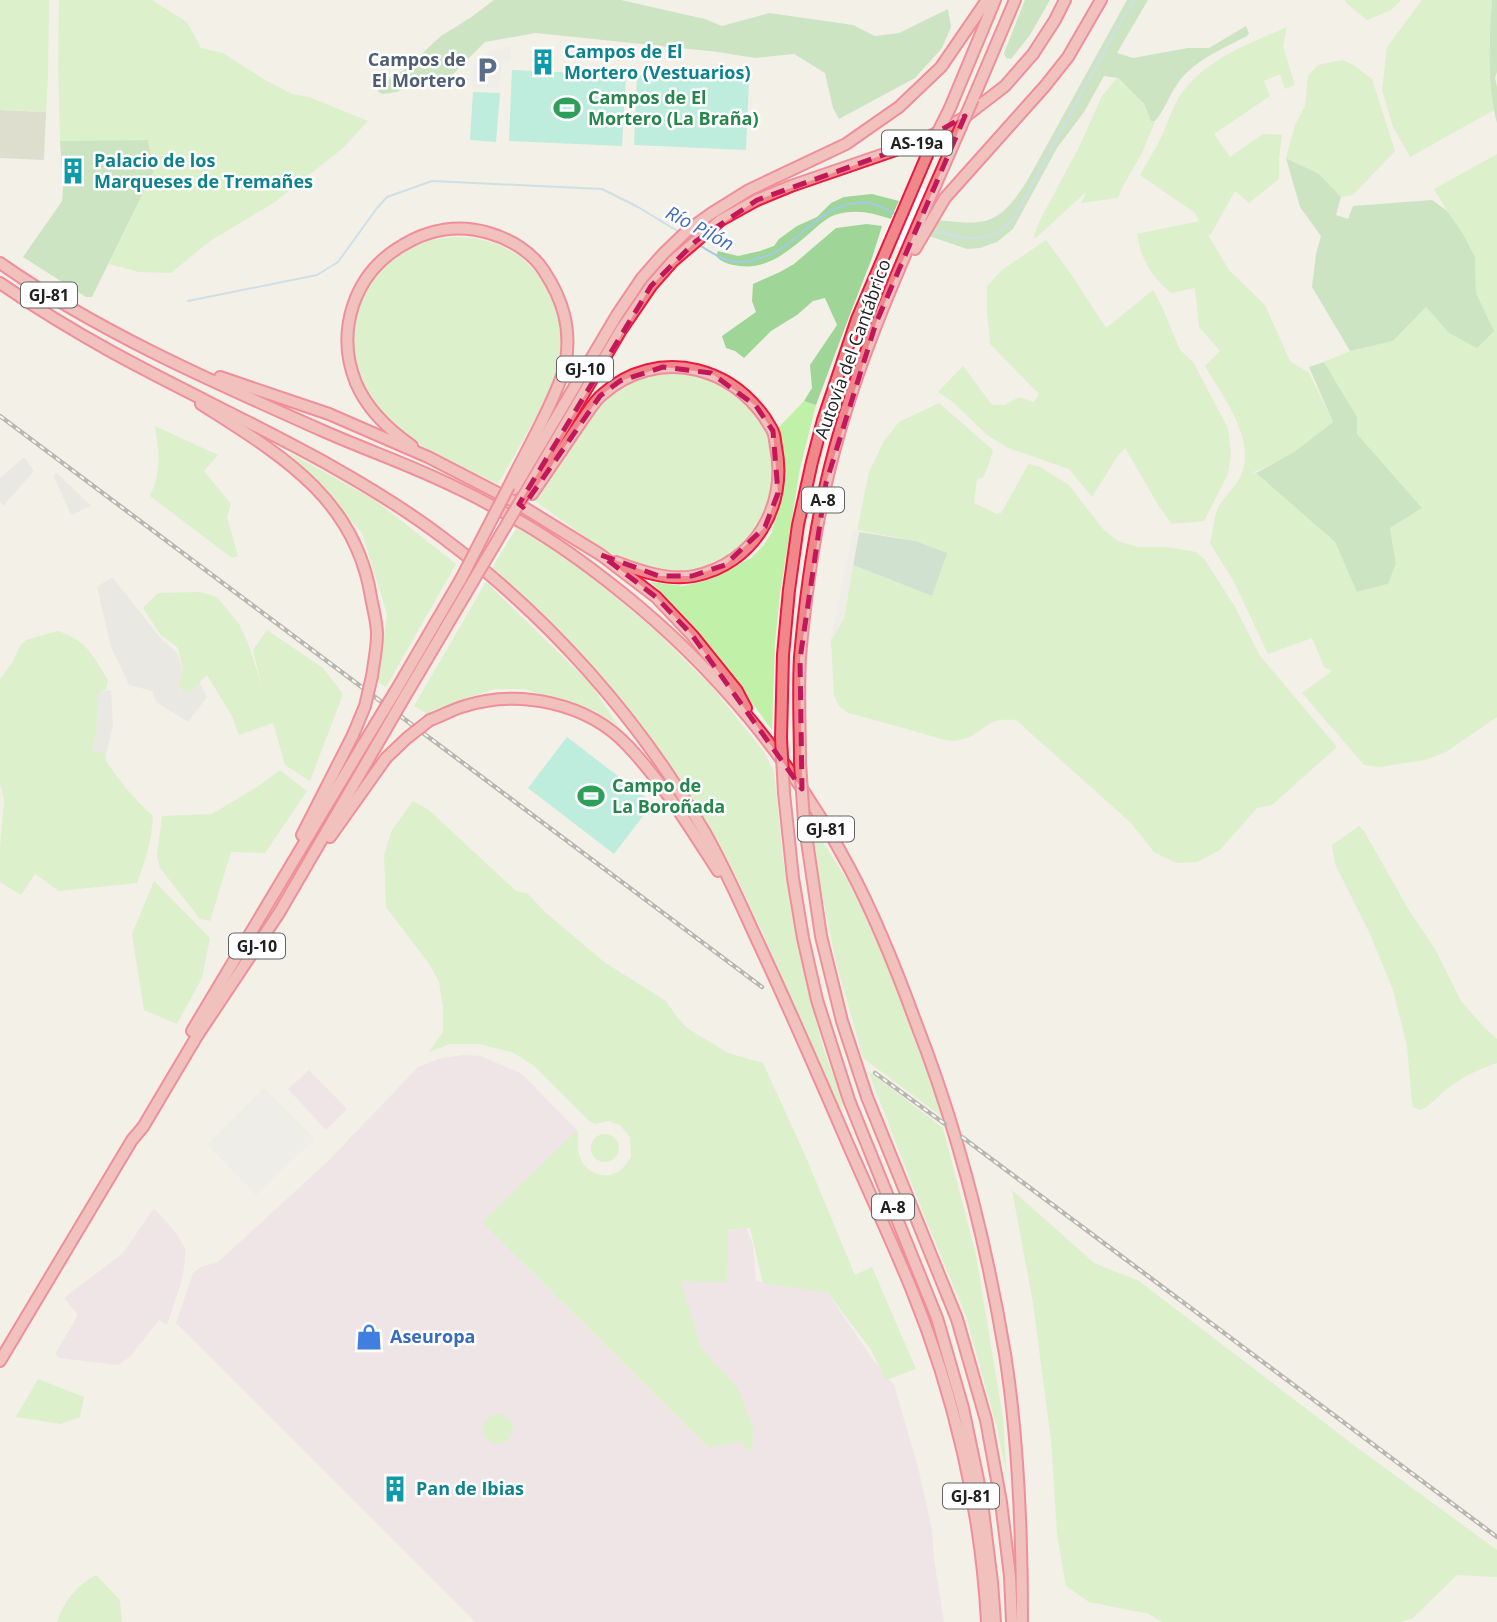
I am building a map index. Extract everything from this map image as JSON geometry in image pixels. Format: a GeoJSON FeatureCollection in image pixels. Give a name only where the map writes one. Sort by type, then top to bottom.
{"type":"FeatureCollection","features":[{"type":"Feature","properties":{"kind":"highway","name":"AS-19a"},"geometry":{"type":"LineString","coordinates":[[663,254],[687,231],[712,213],[749,190],[846,144],[899,107],[941,67],[987,0]]}},
{"type":"Feature","properties":{"kind":"highway","name":"Autovía del Cantábrico"},"geometry":{"type":"LineString","coordinates":[[995,0],[853,332],[823,420],[798,525],[783,655],[780,738],[793,878],[817,1000],[849,1100],[937,1318],[963,1408],[981,1494],[995,1622]]}},
{"type":"Feature","properties":{"kind":"highway","name":"Autovía del Cantábrico"},"geometry":{"type":"LineString","coordinates":[[1012,1622],[1010,1576],[1001,1502],[986,1420],[957,1319],[867,1097],[842,1021],[821,936],[804,821],[800,763],[800,659],[813,551],[826,483],[847,406],[877,323],[1015,0]]}},
{"type":"Feature","properties":{"kind":"highway","name":"AS-19a"},"geometry":{"type":"LineString","coordinates":[[673,261],[722,220],[757,200],[922,141],[962,119],[1005,86],[1033,54],[1065,0]]}},
{"type":"Feature","properties":{"kind":"highway"},"geometry":{"type":"LineString","coordinates":[[910,251],[945,198],[1068,57],[1101,0]]}},
{"type":"Feature","properties":{"kind":"highway"},"geometry":{"type":"LineString","coordinates":[[428,457],[380,419],[367,402],[356,383],[350,362],[348,325],[363,283],[373,268],[392,251],[429,232],[454,228],[476,229],[502,237],[523,249],[540,265],[556,289],[565,316],[568,340],[566,364],[519,492],[485,561],[466,581]]}},
{"type":"Feature","properties":{"kind":"highway","name":"GJ-10"},"geometry":{"type":"LineString","coordinates":[[519,492],[617,315],[642,278],[663,254]]}},
{"type":"Feature","properties":{"kind":"highway","name":"GJ-10"},"geometry":{"type":"LineString","coordinates":[[519,492],[621,330],[651,286],[673,261]]}},
{"type":"Feature","properties":{"kind":"highway","name":"GJ-81"},"geometry":{"type":"LineString","coordinates":[[0,263],[136,345],[321,430],[458,488],[528,526],[590,568],[649,615],[692,654],[757,728],[804,791],[851,871],[901,981],[945,1101],[972,1195],[1006,1358],[1022,1546],[1022,1622]]}},
{"type":"Feature","properties":{"kind":"highway","name":"GJ-81"},"geometry":{"type":"LineString","coordinates":[[0,283],[115,354],[303,449],[371,489],[440,535],[489,573],[565,646],[624,712],[705,832],[783,995],[912,1291],[941,1373],[964,1456],[979,1541],[987,1622]]}},
{"type":"Feature","properties":{"kind":"highway"},"geometry":{"type":"LineString","coordinates":[[168,359],[362,426],[515,502],[601,555],[656,597],[692,635],[737,691],[757,728]]}},
{"type":"Feature","properties":{"kind":"highway"},"geometry":{"type":"LineString","coordinates":[[139,366],[281,456],[312,483],[344,522],[369,582],[377,632],[372,676],[365,706],[354,735],[256,923]]}},
{"type":"Feature","properties":{"kind":"highway"},"geometry":{"type":"LineString","coordinates":[[370,746],[519,492],[600,396],[620,381],[643,371],[663,367],[687,367],[712,373],[736,386],[756,406],[773,430],[780,465],[778,493],[765,527],[748,547],[725,565],[692,576],[659,576],[601,555]]}},
{"type":"Feature","properties":{"kind":"highway"},"geometry":{"type":"LineString","coordinates":[[292,891],[386,758],[407,738],[430,720],[464,706],[509,699],[547,702],[587,715],[627,744],[660,785],[744,911]]}},
{"type":"Feature","properties":{"kind":"highway","name":"GJ-10"},"geometry":{"type":"LineString","coordinates":[[132,1140],[139,1122],[341,782],[370,746]]}},
{"type":"Feature","properties":{"kind":"highway","name":"GJ-10"},"geometry":{"type":"LineString","coordinates":[[0,1360],[132,1140],[143,1127],[197,1036],[292,891],[370,746]]}},
{"type":"Feature","properties":{"kind":"highlighted area"},"geometry":{"type":"Polygon","coordinates":[[[965,116],[876,323],[826,483],[800,659],[802,789],[692,635],[656,597],[601,555],[659,576],[692,576],[725,565],[765,527],[778,493],[773,431],[756,406],[711,373],[663,367],[620,381],[600,396],[523,507],[519,504],[651,286],[696,241],[757,200],[922,141],[965,116]]]}},
{"type":"Feature","properties":{"kind":"shaded area","name":"Campos de El Mortero"},"geometry":{"type":"Polygon","coordinates":[[[511,46],[511,60],[503,61],[498,88],[471,87],[472,66],[489,52],[511,46]]]}},
{"type":"Feature","properties":{"kind":"shaded area"},"geometry":{"type":"Polygon","coordinates":[[[0,110],[46,112],[44,160],[0,158],[0,110]]]}},
{"type":"Feature","properties":{"kind":"shaded area"},"geometry":{"type":"Polygon","coordinates":[[[24,457],[34,471],[3,506],[0,501],[0,478],[24,457]]]}},
{"type":"Feature","properties":{"kind":"shaded area"},"geometry":{"type":"Polygon","coordinates":[[[56,472],[91,506],[71,515],[54,477],[56,472]]]}},
{"type":"Feature","properties":{"kind":"shaded area"},"geometry":{"type":"Polygon","coordinates":[[[853,529],[859,532],[844,619],[831,640],[853,529]]]}},
{"type":"Feature","properties":{"kind":"shaded area"},"geometry":{"type":"Polygon","coordinates":[[[112,577],[164,642],[176,651],[183,669],[178,689],[190,691],[199,681],[207,697],[188,722],[156,702],[152,691],[129,685],[111,647],[97,587],[112,577]]]}},
{"type":"Feature","properties":{"kind":"shaded area"},"geometry":{"type":"Polygon","coordinates":[[[111,690],[113,726],[106,754],[91,752],[97,725],[98,692],[111,690]]]}},
{"type":"Feature","properties":{"kind":"shaded area"},"geometry":{"type":"Polygon","coordinates":[[[481,1056],[522,1074],[577,1130],[483,1222],[751,1453],[754,1430],[695,1347],[678,1280],[723,1232],[746,1227],[753,1245],[756,1281],[825,1289],[874,1361],[894,1385],[918,1467],[932,1530],[944,1622],[475,1622],[176,1323],[193,1273],[201,1267],[218,1262],[327,1162],[418,1067],[441,1058],[481,1056]]]}},
{"type":"Feature","properties":{"kind":"shaded area"},"geometry":{"type":"Polygon","coordinates":[[[309,1070],[347,1109],[326,1130],[288,1089],[309,1070]]]}},
{"type":"Feature","properties":{"kind":"shaded area"},"geometry":{"type":"Polygon","coordinates":[[[264,1088],[315,1139],[256,1195],[207,1144],[264,1088]]]}},
{"type":"Feature","properties":{"kind":"shaded area"},"geometry":{"type":"Polygon","coordinates":[[[154,1208],[185,1248],[182,1280],[167,1325],[159,1320],[130,1357],[118,1365],[59,1358],[55,1354],[78,1315],[64,1298],[123,1253],[154,1208]]]}},
{"type":"Feature","properties":{"kind":"green space"},"geometry":{"type":"Polygon","coordinates":[[[0,0],[49,0],[46,112],[0,110],[0,0]]]}},
{"type":"Feature","properties":{"kind":"green space"},"geometry":{"type":"Polygon","coordinates":[[[59,0],[152,0],[187,22],[201,48],[223,53],[292,94],[309,97],[368,121],[343,148],[275,202],[210,241],[171,273],[139,272],[109,264],[154,171],[148,140],[60,141],[59,0]]]}},
{"type":"Feature","properties":{"kind":"green space"},"geometry":{"type":"Polygon","coordinates":[[[494,0],[621,0],[705,19],[722,26],[769,13],[853,25],[875,36],[899,33],[948,9],[951,27],[942,48],[915,78],[839,119],[833,108],[825,73],[794,54],[755,58],[536,33],[485,42],[450,77],[422,82],[396,92],[378,92],[380,85],[404,70],[441,36],[494,0]]]}},
{"type":"Feature","properties":{"kind":"green space"},"geometry":{"type":"Polygon","coordinates":[[[1025,0],[1050,0],[1030,35],[1011,59],[1006,58],[1004,53],[1025,0]]]}},
{"type":"Feature","properties":{"kind":"green space"},"geometry":{"type":"Polygon","coordinates":[[[1127,0],[1148,0],[1117,53],[1133,58],[1188,48],[1209,48],[1246,26],[1249,33],[1192,68],[1178,83],[1155,121],[1151,121],[1144,104],[1118,78],[1104,76],[1084,112],[1057,148],[1013,229],[997,242],[967,249],[929,236],[938,220],[981,222],[1000,214],[1008,206],[1027,181],[1127,0]]]}},
{"type":"Feature","properties":{"kind":"green space"},"geometry":{"type":"Polygon","coordinates":[[[1345,0],[1401,0],[1391,10],[1367,20],[1345,0]]]}},
{"type":"Feature","properties":{"kind":"green space"},"geometry":{"type":"Polygon","coordinates":[[[1422,0],[1492,0],[1489,43],[1494,110],[1410,157],[1393,127],[1382,90],[1387,47],[1422,0]]]}},
{"type":"Feature","properties":{"kind":"green space"},"geometry":{"type":"Polygon","coordinates":[[[1492,0],[1497,0],[1497,123],[1490,77],[1492,0]]]}},
{"type":"Feature","properties":{"kind":"green space"},"geometry":{"type":"Polygon","coordinates":[[[1287,27],[1283,47],[1295,85],[1285,89],[1280,74],[1264,81],[1270,96],[1214,134],[1230,157],[1263,134],[1282,135],[1279,179],[1249,203],[1235,191],[1208,235],[1229,270],[1265,305],[1290,361],[1309,373],[1333,422],[1294,452],[1252,472],[1335,542],[1358,592],[1388,584],[1396,564],[1390,528],[1421,508],[1356,434],[1357,417],[1324,362],[1350,351],[1393,341],[1426,307],[1449,333],[1476,293],[1475,257],[1434,189],[1497,154],[1497,717],[1446,752],[1425,760],[1379,767],[1364,765],[1302,693],[1332,671],[1324,667],[1312,638],[1268,654],[1234,582],[1210,543],[1217,510],[1241,475],[1245,456],[1240,429],[1205,366],[1220,351],[1199,327],[1195,288],[1171,293],[1152,274],[1141,252],[1137,234],[1199,221],[1195,213],[1140,175],[1159,142],[1179,97],[1189,84],[1213,63],[1287,27]]]}},
{"type":"Feature","properties":{"kind":"green space"},"geometry":{"type":"Polygon","coordinates":[[[1342,60],[1372,79],[1395,151],[1353,195],[1341,197],[1319,174],[1286,158],[1295,125],[1305,106],[1308,76],[1318,65],[1342,60]]]}},
{"type":"Feature","properties":{"kind":"green space","name":"Campos de El Mortero (La Braña)"},"geometry":{"type":"Polygon","coordinates":[[[512,70],[626,75],[622,146],[509,141],[512,70]]]}},
{"type":"Feature","properties":{"kind":"green space","name":"Campos de El Mortero (La Braña)"},"geometry":{"type":"Polygon","coordinates":[[[637,75],[749,80],[746,150],[634,145],[637,75]]]}},
{"type":"Feature","properties":{"kind":"green space"},"geometry":{"type":"Polygon","coordinates":[[[1117,78],[1144,104],[1151,120],[1155,121],[1142,153],[1118,198],[1081,203],[1087,191],[1033,238],[1102,96],[1117,78]]]}},
{"type":"Feature","properties":{"kind":"green space"},"geometry":{"type":"Polygon","coordinates":[[[473,92],[500,93],[496,142],[470,140],[473,92]]]}},
{"type":"Feature","properties":{"kind":"green space"},"geometry":{"type":"Polygon","coordinates":[[[148,140],[154,171],[92,297],[86,297],[23,257],[62,201],[60,141],[148,140]]]}},
{"type":"Feature","properties":{"kind":"green space"},"geometry":{"type":"Polygon","coordinates":[[[1286,158],[1319,174],[1341,197],[1336,215],[1348,219],[1353,206],[1432,200],[1447,211],[1475,257],[1476,293],[1494,331],[1477,348],[1449,333],[1426,307],[1393,341],[1350,351],[1312,287],[1321,236],[1300,207],[1286,158]]]}},
{"type":"Feature","properties":{"kind":"green space"},"geometry":{"type":"Polygon","coordinates":[[[872,194],[899,201],[891,219],[858,212],[834,215],[787,251],[760,265],[733,265],[716,256],[718,251],[738,256],[774,246],[797,226],[817,217],[831,203],[844,197],[872,194]]]}},
{"type":"Feature","properties":{"kind":"green space"},"geometry":{"type":"Polygon","coordinates":[[[867,224],[882,226],[816,405],[804,401],[812,388],[810,365],[837,325],[825,298],[813,301],[771,331],[744,358],[726,348],[722,336],[756,312],[752,301],[753,284],[794,264],[836,228],[867,224]]]}},
{"type":"Feature","properties":{"kind":"green space"},"geometry":{"type":"Polygon","coordinates":[[[453,237],[495,243],[519,255],[552,295],[562,326],[562,353],[556,382],[498,484],[432,451],[395,426],[367,391],[353,350],[357,308],[366,288],[381,269],[411,246],[453,237]]]}},
{"type":"Feature","properties":{"kind":"green space"},"geometry":{"type":"Polygon","coordinates":[[[1046,240],[1106,328],[1153,290],[1180,350],[1193,362],[1228,428],[1231,454],[1228,474],[1204,521],[1172,524],[1125,448],[1092,497],[1069,469],[1008,448],[987,435],[953,402],[938,392],[963,366],[992,405],[1005,405],[1019,397],[1034,402],[1039,394],[990,344],[987,286],[1002,270],[1046,240]]]}},
{"type":"Feature","properties":{"kind":"green space"},"geometry":{"type":"Polygon","coordinates":[[[1324,362],[1357,417],[1357,434],[1422,508],[1390,528],[1396,564],[1388,584],[1357,592],[1335,542],[1256,473],[1294,452],[1333,422],[1309,367],[1324,362]]]}},
{"type":"Feature","properties":{"kind":"green space"},"geometry":{"type":"Polygon","coordinates":[[[672,372],[704,376],[725,385],[742,399],[767,436],[773,457],[774,479],[770,502],[761,523],[745,543],[709,565],[690,571],[670,572],[640,566],[607,551],[534,500],[596,410],[615,391],[646,376],[672,372]]]}},
{"type":"Feature","properties":{"kind":"green space"},"geometry":{"type":"Polygon","coordinates":[[[804,401],[816,405],[800,468],[780,594],[775,643],[772,730],[714,651],[651,582],[683,586],[708,580],[751,558],[763,546],[772,532],[784,481],[785,461],[778,428],[804,401]]]}},
{"type":"Feature","properties":{"kind":"green space"},"geometry":{"type":"Polygon","coordinates":[[[939,403],[993,450],[983,478],[977,479],[974,503],[997,514],[1001,513],[1028,464],[1038,466],[1068,484],[1103,529],[1118,541],[1138,547],[1167,547],[1196,552],[1205,560],[1235,607],[1260,656],[1337,747],[1272,805],[1257,808],[1220,850],[1197,862],[1176,863],[1154,852],[1130,822],[1016,720],[997,721],[968,738],[950,740],[848,713],[839,706],[834,696],[831,640],[844,619],[853,565],[932,596],[915,541],[857,530],[869,472],[884,441],[899,422],[939,403]]]}},
{"type":"Feature","properties":{"kind":"green space"},"geometry":{"type":"Polygon","coordinates":[[[155,426],[218,455],[204,471],[231,504],[227,517],[238,556],[232,558],[150,496],[158,461],[155,426]]]}},
{"type":"Feature","properties":{"kind":"green space"},"geometry":{"type":"Polygon","coordinates":[[[288,452],[375,500],[456,564],[386,687],[378,682],[387,614],[362,533],[288,452]]]}},
{"type":"Feature","properties":{"kind":"green space"},"geometry":{"type":"Polygon","coordinates":[[[518,526],[580,568],[656,631],[712,687],[765,753],[774,772],[783,858],[808,989],[843,1111],[831,1095],[751,907],[715,837],[689,795],[630,712],[597,673],[563,636],[490,568],[518,526]]]}},
{"type":"Feature","properties":{"kind":"green space"},"geometry":{"type":"Polygon","coordinates":[[[859,532],[915,541],[947,553],[932,596],[853,565],[859,532]]]}},
{"type":"Feature","properties":{"kind":"green space"},"geometry":{"type":"Polygon","coordinates":[[[486,582],[590,683],[618,726],[595,711],[524,689],[494,689],[429,715],[414,706],[486,582]]]}},
{"type":"Feature","properties":{"kind":"green space"},"geometry":{"type":"Polygon","coordinates":[[[200,592],[217,597],[239,624],[262,687],[253,650],[267,630],[323,668],[343,694],[310,781],[285,765],[273,723],[239,735],[232,716],[207,675],[190,692],[178,688],[183,669],[178,648],[160,634],[143,608],[158,593],[200,592]]]}},
{"type":"Feature","properties":{"kind":"green space"},"geometry":{"type":"Polygon","coordinates":[[[57,631],[82,644],[108,680],[106,689],[98,693],[97,725],[92,751],[106,754],[105,759],[121,782],[153,816],[151,834],[137,883],[59,891],[35,874],[21,895],[0,882],[4,799],[0,784],[0,679],[26,640],[57,631]]]}},
{"type":"Feature","properties":{"kind":"green space","name":"Campo de La Boroñada"},"geometry":{"type":"Polygon","coordinates":[[[567,737],[653,803],[614,854],[528,788],[567,737]]]}},
{"type":"Feature","properties":{"kind":"green space"},"geometry":{"type":"Polygon","coordinates":[[[280,770],[307,791],[265,853],[231,852],[210,921],[200,919],[160,868],[157,856],[162,816],[212,814],[280,770]]]}},
{"type":"Feature","properties":{"kind":"green space"},"geometry":{"type":"Polygon","coordinates":[[[413,801],[429,810],[516,891],[527,893],[545,912],[604,962],[666,1001],[687,1028],[728,1053],[763,1063],[855,1275],[872,1267],[916,1369],[886,1380],[871,1350],[828,1293],[763,1283],[750,1228],[728,1230],[727,1282],[681,1281],[701,1348],[738,1388],[754,1430],[751,1453],[740,1441],[709,1448],[482,1222],[577,1130],[582,1162],[589,1170],[600,1175],[616,1173],[626,1164],[631,1157],[630,1137],[620,1125],[608,1121],[595,1124],[588,1120],[534,1066],[514,1053],[479,1044],[450,1044],[429,1052],[443,1032],[439,982],[430,965],[386,907],[384,855],[392,830],[413,801]]]}},
{"type":"Feature","properties":{"kind":"green space"},"geometry":{"type":"Polygon","coordinates":[[[812,825],[846,878],[879,941],[945,1119],[863,1058],[836,962],[820,885],[812,825]]]}},
{"type":"Feature","properties":{"kind":"green space"},"geometry":{"type":"Polygon","coordinates":[[[1359,826],[1435,949],[1461,1001],[1497,1039],[1497,1063],[1459,1081],[1421,1110],[1413,1107],[1407,1046],[1393,990],[1370,934],[1335,864],[1332,845],[1359,826]]]}},
{"type":"Feature","properties":{"kind":"green space"},"geometry":{"type":"Polygon","coordinates":[[[154,881],[210,938],[202,978],[177,1024],[144,1010],[132,934],[154,881]]]}},
{"type":"Feature","properties":{"kind":"green space"},"geometry":{"type":"Polygon","coordinates":[[[868,1071],[943,1128],[976,1255],[1003,1418],[1007,1478],[997,1428],[966,1316],[868,1071]]]}},
{"type":"Feature","properties":{"kind":"green space"},"geometry":{"type":"Polygon","coordinates":[[[605,1134],[615,1138],[619,1148],[615,1158],[605,1162],[595,1158],[591,1148],[595,1138],[605,1134]]]}},
{"type":"Feature","properties":{"kind":"green space"},"geometry":{"type":"Polygon","coordinates":[[[1012,1190],[1094,1263],[1139,1281],[1359,1449],[1497,1550],[1497,1577],[1457,1575],[1413,1618],[1400,1622],[1162,1622],[1149,1614],[1089,1602],[1066,1586],[1057,1534],[1051,1440],[1033,1303],[1012,1190]]]}},
{"type":"Feature","properties":{"kind":"green space"},"geometry":{"type":"Polygon","coordinates":[[[38,1379],[84,1397],[80,1417],[61,1424],[16,1417],[38,1379]]]}},
{"type":"Feature","properties":{"kind":"green space"},"geometry":{"type":"Polygon","coordinates":[[[498,1414],[509,1418],[513,1429],[509,1440],[498,1444],[487,1440],[483,1429],[487,1418],[498,1414]]]}},
{"type":"Feature","properties":{"kind":"green space"},"geometry":{"type":"Polygon","coordinates":[[[96,1575],[120,1600],[122,1622],[57,1622],[72,1595],[96,1575]]]}},
{"type":"Feature","properties":{"kind":"pier"},"geometry":{"type":"Polygon","coordinates":[[[909,181],[950,201],[918,255],[882,238],[909,181]]]}},
{"type":"Feature","properties":{"kind":"pier"},"geometry":{"type":"Polygon","coordinates":[[[503,483],[532,501],[479,589],[455,575],[503,483]]]}},
{"type":"Feature","properties":{"kind":"waterway","name":"Río Pilón"},"geometry":{"type":"LineString","coordinates":[[932,229],[955,236],[979,238],[997,233],[1013,220],[1134,0]]}},
{"type":"Feature","properties":{"kind":"waterway","name":"Río Pilón"},"geometry":{"type":"LineString","coordinates":[[188,301],[317,275],[338,262],[387,197],[432,181],[602,189],[679,232]]}},
{"type":"Feature","properties":{"kind":"waterway","name":"Río Pilón"},"geometry":{"type":"LineString","coordinates":[[699,245],[728,260],[748,261],[775,252],[822,217],[846,205],[873,204],[898,215]]}},
{"type":"Feature","properties":{"kind":"railway"},"geometry":{"type":"LineString","coordinates":[[0,416],[762,987]]}},
{"type":"Feature","properties":{"kind":"railway"},"geometry":{"type":"LineString","coordinates":[[875,1073],[945,1124]]}},
{"type":"Feature","properties":{"kind":"railway"},"geometry":{"type":"LineString","coordinates":[[962,1137],[1497,1537]]}},
{"type":"Feature","properties":{"kind":"place","name":"Campos de El Mortero (Vestuarios)"},"geometry":{"type":"Point","coordinates":[543,62]}},
{"type":"Feature","properties":{"kind":"place","name":"Campos de El Mortero"},"geometry":{"type":"Point","coordinates":[487,70]}},
{"type":"Feature","properties":{"kind":"place","name":"Campos de El Mortero (La Braña)"},"geometry":{"type":"Point","coordinates":[567,108]}},
{"type":"Feature","properties":{"kind":"place","name":"Palacio de los Marqueses de Tremañes"},"geometry":{"type":"Point","coordinates":[73,171]}},
{"type":"Feature","properties":{"kind":"place","name":"Campo de La Boroñada"},"geometry":{"type":"Point","coordinates":[591,796]}},
{"type":"Feature","properties":{"kind":"place","name":"Aseuropa"},"geometry":{"type":"Point","coordinates":[369,1337]}},
{"type":"Feature","properties":{"kind":"place","name":"Pan de Ibias"},"geometry":{"type":"Point","coordinates":[395,1489]}}]}
